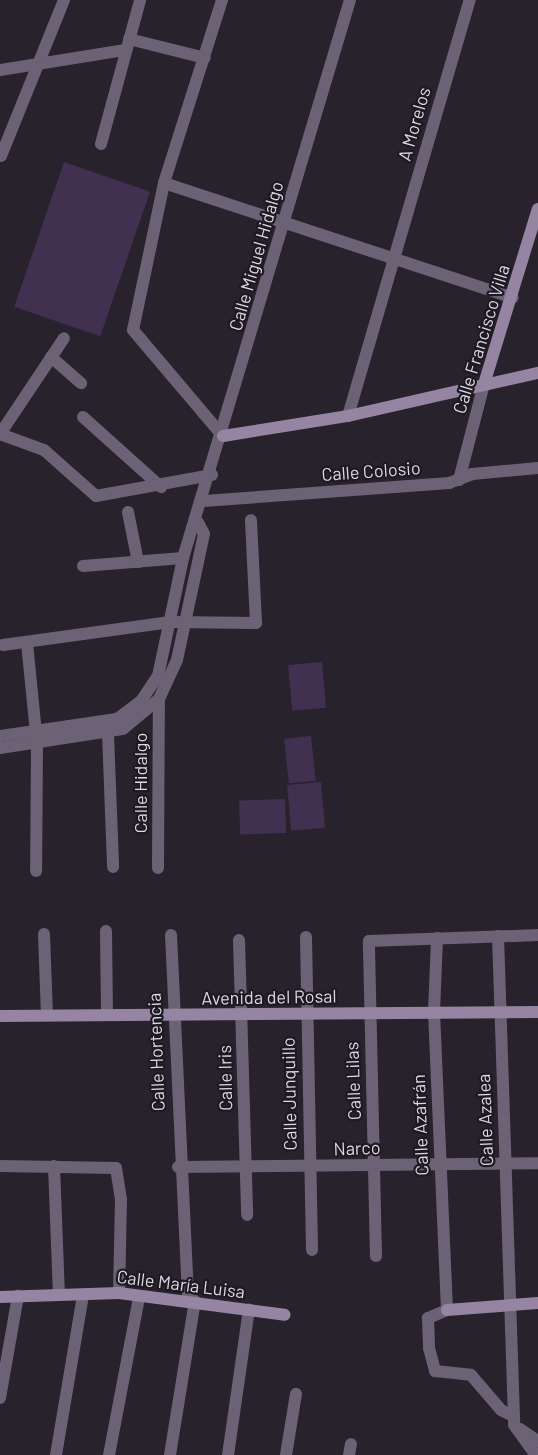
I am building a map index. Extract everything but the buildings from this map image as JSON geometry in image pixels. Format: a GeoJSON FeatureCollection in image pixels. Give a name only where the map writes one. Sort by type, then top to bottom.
{"type":"FeatureCollection","features":[{"type":"Feature","properties":{"kind":"street"},"geometry":{"type":"LineString","coordinates":[[1,156],[64,0]]}},
{"type":"Feature","properties":{"kind":"street"},"geometry":{"type":"LineString","coordinates":[[101,144],[140,0]]}},
{"type":"Feature","properties":{"kind":"street"},"geometry":{"type":"LineString","coordinates":[[222,0],[164,183],[134,330],[223,436],[348,416],[538,373]]}},
{"type":"Feature","properties":{"kind":"street","name":"Calle Miguel Hidalgo"},"geometry":{"type":"LineString","coordinates":[[198,522],[350,0]]}},
{"type":"Feature","properties":{"kind":"street","name":"A Morelos"},"geometry":{"type":"LineString","coordinates":[[348,416],[470,0]]}},
{"type":"Feature","properties":{"kind":"street"},"geometry":{"type":"LineString","coordinates":[[0,69],[37,64],[127,44],[205,58]]}},
{"type":"Feature","properties":{"kind":"street"},"geometry":{"type":"LineString","coordinates":[[164,183],[513,298]]}},
{"type":"Feature","properties":{"kind":"street","name":"Calle Francisco Villa"},"geometry":{"type":"LineString","coordinates":[[459,480],[484,384],[513,298],[538,209]]}},
{"type":"Feature","properties":{"kind":"street"},"geometry":{"type":"LineString","coordinates":[[64,338],[0,434],[44,450],[96,496],[161,487],[212,475]]}},
{"type":"Feature","properties":{"kind":"street"},"geometry":{"type":"LineString","coordinates":[[51,357],[81,383]]}},
{"type":"Feature","properties":{"kind":"street"},"geometry":{"type":"LineString","coordinates":[[83,417],[161,487]]}},
{"type":"Feature","properties":{"kind":"street","name":"Calle Colosio"},"geometry":{"type":"LineString","coordinates":[[204,501],[459,480],[538,468]]}},
{"type":"Feature","properties":{"kind":"street"},"geometry":{"type":"LineString","coordinates":[[128,512],[138,562]]}},
{"type":"Feature","properties":{"kind":"street"},"geometry":{"type":"LineString","coordinates":[[3,645],[170,622],[183,625],[256,623],[251,520]]}},
{"type":"Feature","properties":{"kind":"street"},"geometry":{"type":"LineString","coordinates":[[0,748],[100,723],[129,711],[158,676],[183,558],[198,522]]}},
{"type":"Feature","properties":{"kind":"street"},"geometry":{"type":"LineString","coordinates":[[0,735],[37,737],[108,734],[123,729],[159,699],[170,681],[204,534],[198,522]]}},
{"type":"Feature","properties":{"kind":"street"},"geometry":{"type":"LineString","coordinates":[[83,566],[183,558]]}},
{"type":"Feature","properties":{"kind":"street"},"geometry":{"type":"LineString","coordinates":[[27,643],[37,737],[36,871]]}},
{"type":"Feature","properties":{"kind":"street","name":"Calle Hidalgo"},"geometry":{"type":"LineString","coordinates":[[158,868],[159,699]]}},
{"type":"Feature","properties":{"kind":"street"},"geometry":{"type":"LineString","coordinates":[[108,734],[113,867]]}},
{"type":"Feature","properties":{"kind":"street"},"geometry":{"type":"LineString","coordinates":[[106,931],[107,1015]]}},
{"type":"Feature","properties":{"kind":"street"},"geometry":{"type":"LineString","coordinates":[[44,934],[47,1015]]}},
{"type":"Feature","properties":{"kind":"street"},"geometry":{"type":"LineString","coordinates":[[437,938],[538,935]]}},
{"type":"Feature","properties":{"kind":"street","name":"Calle Hortencia"},"geometry":{"type":"LineString","coordinates":[[171,936],[178,1167]]}},
{"type":"Feature","properties":{"kind":"street","name":"Calle Azalea"},"geometry":{"type":"LineString","coordinates":[[498,936],[508,1303],[514,1420]]}},
{"type":"Feature","properties":{"kind":"street","name":"Calle Junquillo"},"geometry":{"type":"LineString","coordinates":[[306,937],[305,1015],[312,1251]]}},
{"type":"Feature","properties":{"kind":"street","name":"Calle Lilas"},"geometry":{"type":"LineString","coordinates":[[376,1256],[369,941],[437,938]]}},
{"type":"Feature","properties":{"kind":"street","name":"Calle Azafrán"},"geometry":{"type":"LineString","coordinates":[[437,938],[434,1012],[447,1310]]}},
{"type":"Feature","properties":{"kind":"street","name":"Calle Iris"},"geometry":{"type":"LineString","coordinates":[[239,940],[247,1215]]}},
{"type":"Feature","properties":{"kind":"street","name":"Avenida del Rosal"},"geometry":{"type":"LineString","coordinates":[[0,1016],[173,1017],[538,1012]]}},
{"type":"Feature","properties":{"kind":"street","name":"Narco"},"geometry":{"type":"LineString","coordinates":[[178,1167],[538,1163]]}},
{"type":"Feature","properties":{"kind":"street"},"geometry":{"type":"LineString","coordinates":[[0,1166],[116,1168],[121,1199],[119,1293]]}},
{"type":"Feature","properties":{"kind":"street"},"geometry":{"type":"LineString","coordinates":[[54,1166],[59,1294]]}},
{"type":"Feature","properties":{"kind":"street"},"geometry":{"type":"LineString","coordinates":[[170,1455],[192,1300],[178,1167]]}},
{"type":"Feature","properties":{"kind":"street","name":"Calle María Luisa"},"geometry":{"type":"LineString","coordinates":[[0,1297],[119,1293],[139,1297],[192,1300],[285,1315]]}},
{"type":"Feature","properties":{"kind":"street"},"geometry":{"type":"LineString","coordinates":[[56,1455],[83,1295]]}},
{"type":"Feature","properties":{"kind":"street"},"geometry":{"type":"LineString","coordinates":[[0,1398],[18,1296]]}},
{"type":"Feature","properties":{"kind":"street"},"geometry":{"type":"LineString","coordinates":[[109,1455],[139,1297]]}},
{"type":"Feature","properties":{"kind":"street"},"geometry":{"type":"LineString","coordinates":[[538,1303],[508,1303],[447,1310],[428,1318],[435,1371],[471,1375],[501,1410],[538,1441]]}},
{"type":"Feature","properties":{"kind":"street"},"geometry":{"type":"LineString","coordinates":[[228,1455],[249,1310]]}},
{"type":"Feature","properties":{"kind":"street"},"geometry":{"type":"LineString","coordinates":[[286,1455],[296,1394]]}},
{"type":"Feature","properties":{"kind":"street"},"geometry":{"type":"LineString","coordinates":[[514,1420],[536,1455]]}},
{"type":"Feature","properties":{"kind":"shaded area"},"geometry":{"type":"Polygon","coordinates":[[[64,162],[150,192],[100,336],[14,307],[64,162]]]}},
{"type":"Feature","properties":{"kind":"shaded area"},"geometry":{"type":"Polygon","coordinates":[[[322,662],[326,708],[292,711],[288,665],[322,662]]]}},
{"type":"Feature","properties":{"kind":"shaded area"},"geometry":{"type":"Polygon","coordinates":[[[311,736],[316,781],[289,784],[284,739],[311,736]]]}},
{"type":"Feature","properties":{"kind":"shaded area"},"geometry":{"type":"Polygon","coordinates":[[[321,782],[325,828],[291,831],[287,785],[321,782]]]}},
{"type":"Feature","properties":{"kind":"shaded area"},"geometry":{"type":"Polygon","coordinates":[[[285,799],[286,833],[240,835],[239,801],[285,799]]]}}]}
